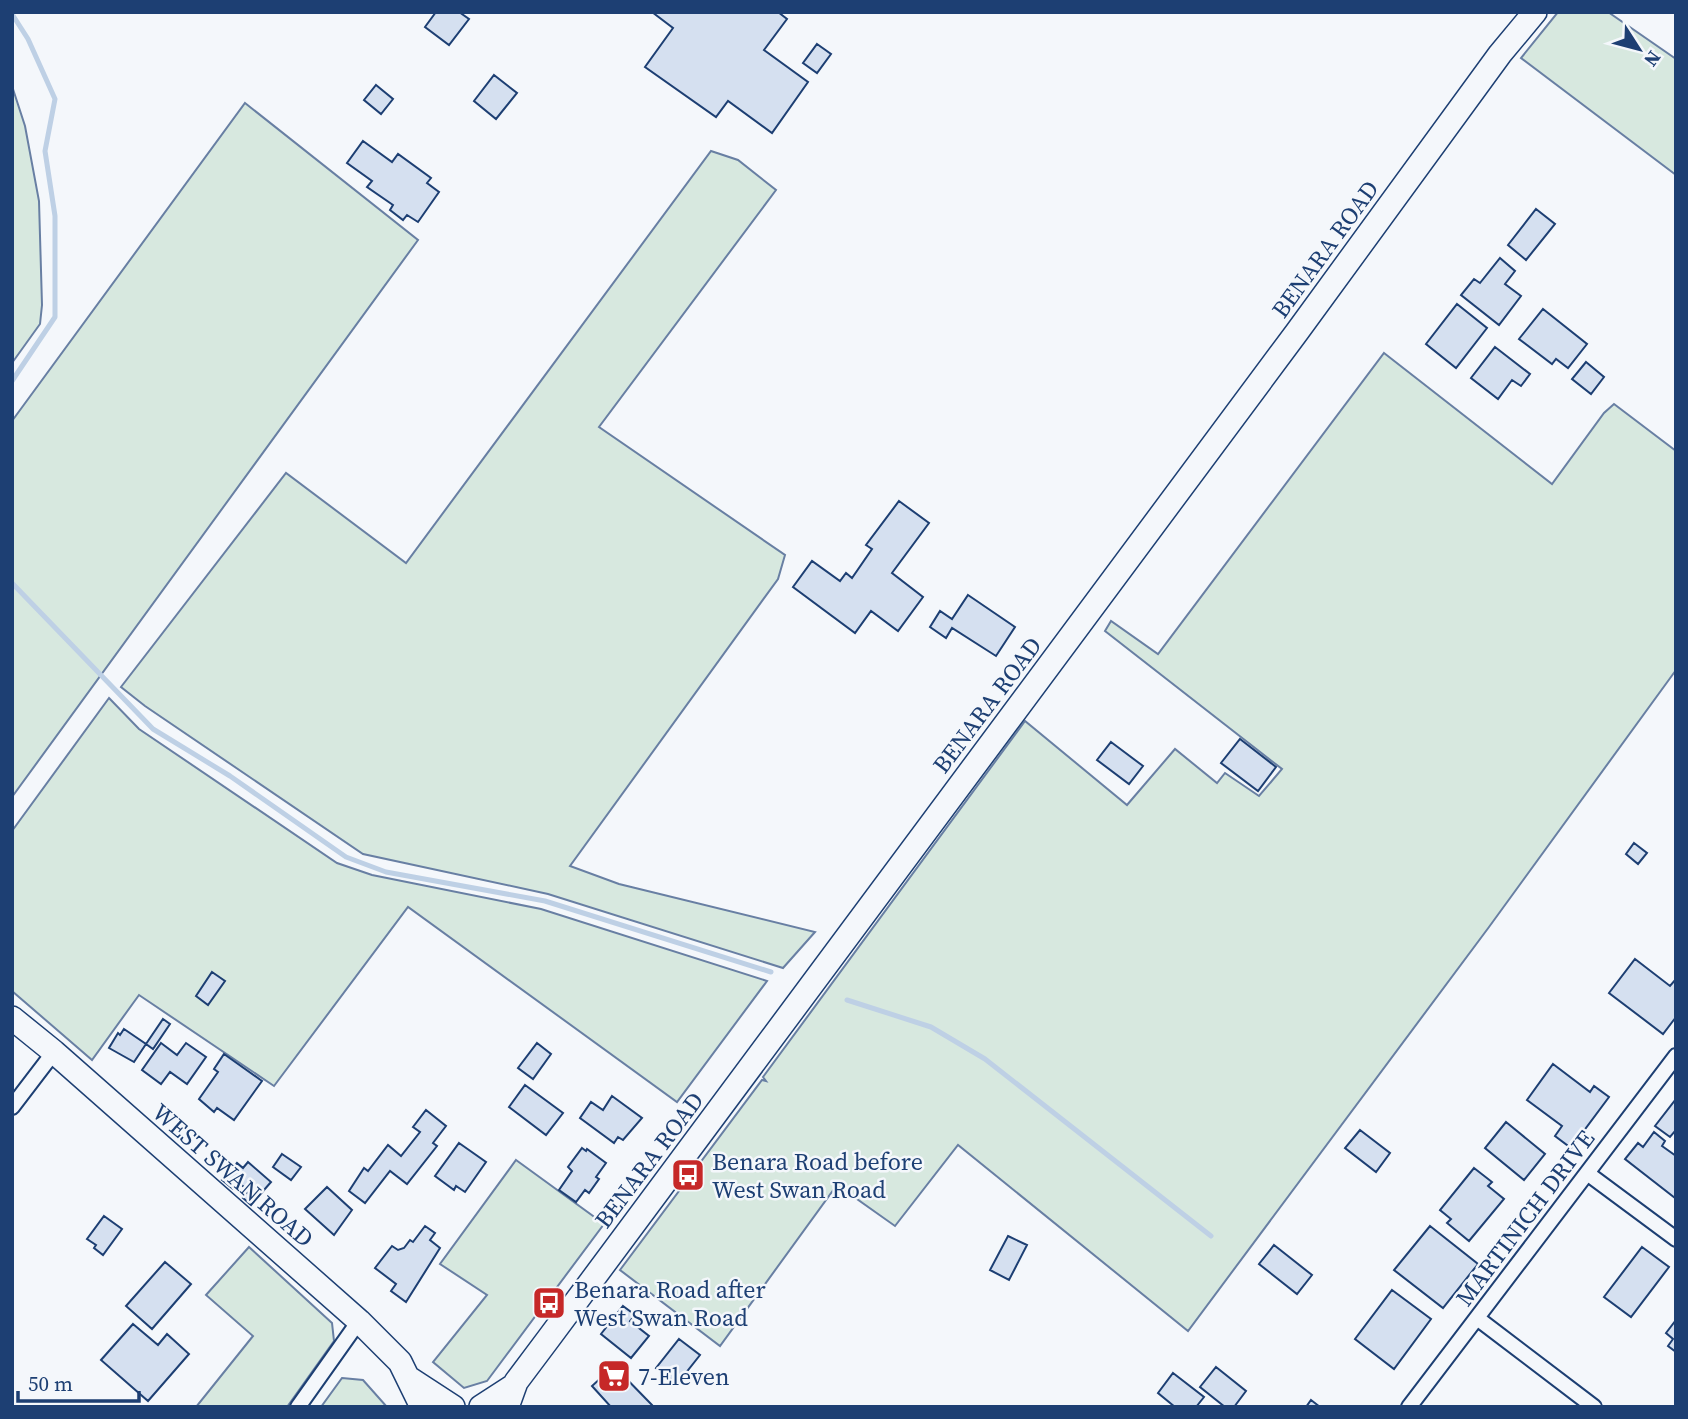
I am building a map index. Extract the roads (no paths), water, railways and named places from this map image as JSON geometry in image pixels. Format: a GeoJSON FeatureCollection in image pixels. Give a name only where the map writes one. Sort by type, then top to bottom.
{"type":"FeatureCollection","features":[{"type":"Feature","properties":{"kind":"main road","name":"BENARA ROAD"},"geometry":{"type":"LineString","coordinates":[[1500,54],[1520,12]]}},
{"type":"Feature","properties":{"kind":"main road","name":"BENARA ROAD"},"geometry":{"type":"LineString","coordinates":[[507,1407],[515,1385],[1289,343],[1500,54],[1535,12]]}},
{"type":"Feature","properties":{"kind":"main road","name":"WEST SWAN ROAD"},"geometry":{"type":"LineString","coordinates":[[12,1018],[359,1321],[400,1362],[422,1407]]}},
{"type":"Feature","properties":{"kind":"main road","name":"WEST SWAN ROAD"},"geometry":{"type":"LineString","coordinates":[[410,1379],[453,1407]]}},
{"type":"Feature","properties":{"kind":"main road","name":"BENARA ROAD"},"geometry":{"type":"LineString","coordinates":[[481,1407],[515,1385]]}},
{"type":"Feature","properties":{"kind":"street"},"geometry":{"type":"LineString","coordinates":[[12,1107],[54,1052]]}},
{"type":"Feature","properties":{"kind":"street","name":"MARTINICH DRIVE"},"geometry":{"type":"LineString","coordinates":[[1409,1407],[1676,1056]]}},
{"type":"Feature","properties":{"kind":"street"},"geometry":{"type":"LineString","coordinates":[[1587,1173],[1676,1239]]}},
{"type":"Feature","properties":{"kind":"street"},"geometry":{"type":"LineString","coordinates":[[1477,1318],[1594,1407]]}},
{"type":"Feature","properties":{"kind":"street"},"geometry":{"type":"LineString","coordinates":[[298,1407],[359,1321]]}},
{"type":"Feature","properties":{"kind":"waterway"},"geometry":{"type":"LineString","coordinates":[[12,14],[28,39],[55,99],[45,151],[55,216],[55,317],[12,381]]}},
{"type":"Feature","properties":{"kind":"waterway"},"geometry":{"type":"LineString","coordinates":[[12,583],[153,729],[230,776],[346,857],[386,872],[545,901],[771,972]]}},
{"type":"Feature","properties":{"kind":"waterway"},"geometry":{"type":"LineString","coordinates":[[847,1000],[931,1027],[985,1059],[1211,1236]]}},
{"type":"Feature","properties":{"kind":"place","name":"Benara Road before West Swan Road"},"geometry":{"type":"Point","coordinates":[688,1175]}},
{"type":"Feature","properties":{"kind":"place","name":"Benara Road after West Swan Road"},"geometry":{"type":"Point","coordinates":[549,1303]}},
{"type":"Feature","properties":{"kind":"place","name":"7-Eleven"},"geometry":{"type":"Point","coordinates":[614,1376]}}]}
